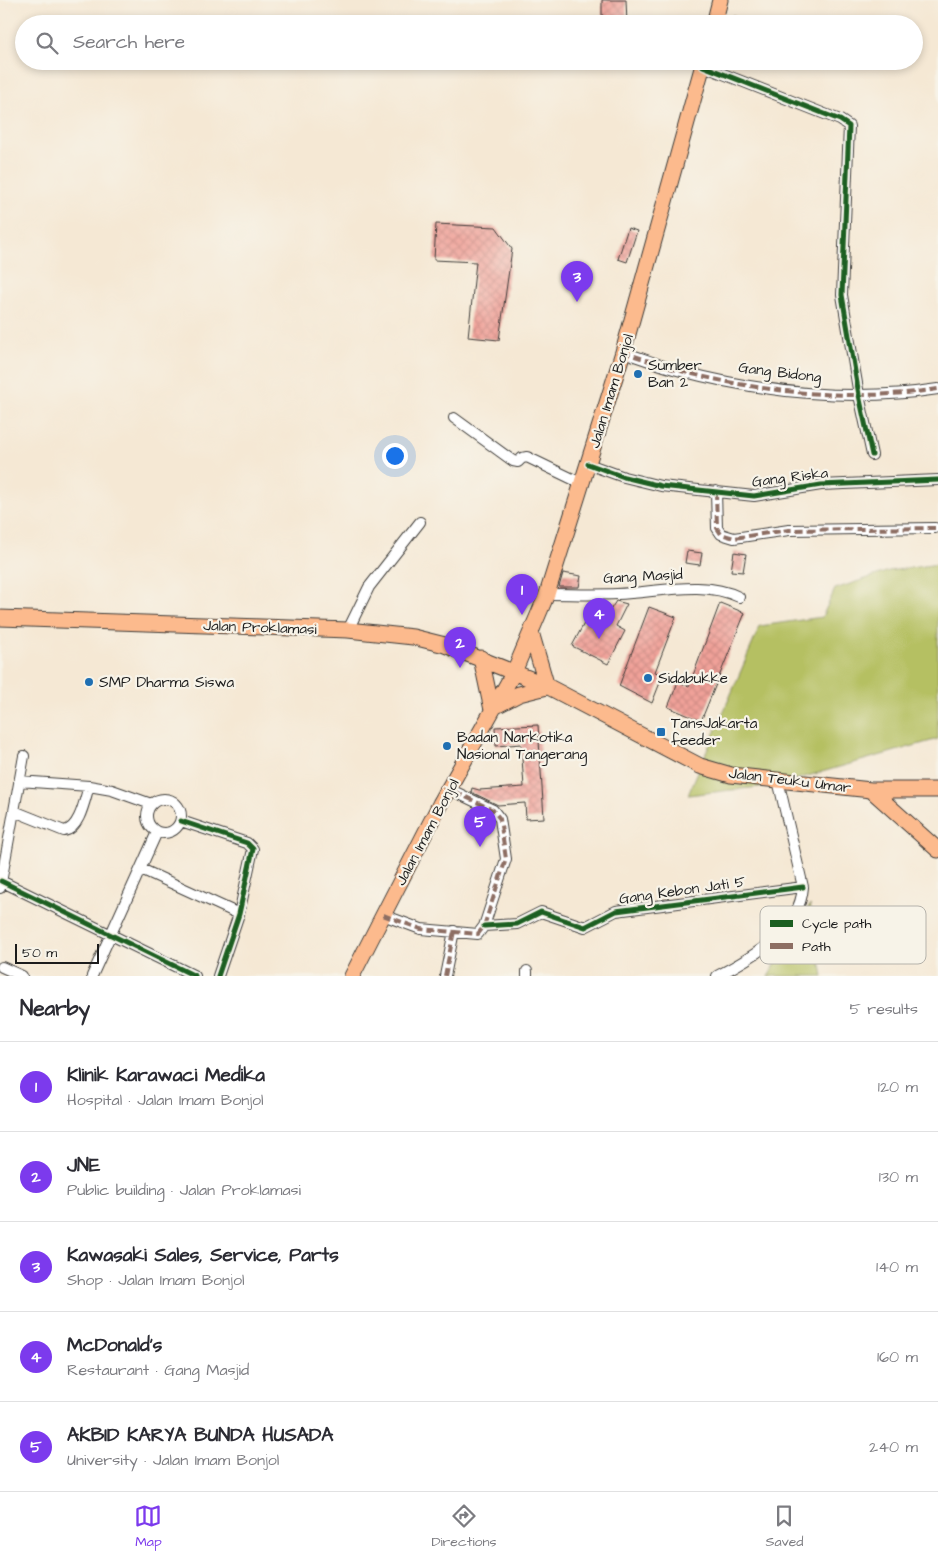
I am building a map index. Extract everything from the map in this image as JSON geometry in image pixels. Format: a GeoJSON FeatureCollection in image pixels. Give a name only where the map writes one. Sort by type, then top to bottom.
{"type":"FeatureCollection","features":[{"type":"Feature","properties":{"kind":"main road"},"geometry":{"type":"LineString","coordinates":[[716,15],[720,0]]}},
{"type":"Feature","properties":{"kind":"main road","name":"Jalan Imam Bonjol"},"geometry":{"type":"LineString","coordinates":[[352,976],[449,789],[514,672],[547,594],[623,352],[701,70]]}},
{"type":"Feature","properties":{"kind":"main road","name":"Jalan Proklamasi"},"geometry":{"type":"LineString","coordinates":[[0,618],[348,630],[413,637],[444,645],[514,672]]}},
{"type":"Feature","properties":{"kind":"main road"},"geometry":{"type":"LineString","coordinates":[[481,658],[493,708],[518,694],[547,687],[531,632]]}},
{"type":"Feature","properties":{"kind":"main road","name":"Jalan Teuku Umar"},"geometry":{"type":"LineString","coordinates":[[514,672],[700,766],[731,775],[871,790],[938,790]]}},
{"type":"Feature","properties":{"kind":"main road"},"geometry":{"type":"LineString","coordinates":[[871,790],[938,850]]}},
{"type":"Feature","properties":{"kind":"street"},"geometry":{"type":"LineString","coordinates":[[720,70],[840,120],[849,126],[842,295],[859,395],[872,455]]}},
{"type":"Feature","properties":{"kind":"street","name":"Gang Bidong"},"geometry":{"type":"LineString","coordinates":[[623,352],[681,372],[777,390],[887,396],[938,389]]}},
{"type":"Feature","properties":{"kind":"street"},"geometry":{"type":"LineString","coordinates":[[454,418],[513,461],[518,462],[522,458],[527,457],[581,484]]}},
{"type":"Feature","properties":{"kind":"street","name":"Gang Riska"},"geometry":{"type":"LineString","coordinates":[[588,464],[624,477],[661,486],[754,496],[821,485],[938,480]]}},
{"type":"Feature","properties":{"kind":"street"},"geometry":{"type":"LineString","coordinates":[[716,491],[717,528],[721,534],[734,538],[790,530],[935,528]]}},
{"type":"Feature","properties":{"kind":"street"},"geometry":{"type":"LineString","coordinates":[[348,630],[369,587],[420,522]]}},
{"type":"Feature","properties":{"kind":"street","name":"Gang Masjid"},"geometry":{"type":"LineString","coordinates":[[547,594],[617,594],[705,588],[726,590],[739,597]]}},
{"type":"Feature","properties":{"kind":"street"},"geometry":{"type":"LineString","coordinates":[[24,756],[0,884],[111,933],[192,976]]}},
{"type":"Feature","properties":{"kind":"street"},"geometry":{"type":"LineString","coordinates":[[778,780],[802,887],[802,898],[798,906]]}},
{"type":"Feature","properties":{"kind":"street"},"geometry":{"type":"LineString","coordinates":[[19,782],[89,786],[112,790],[151,804]]}},
{"type":"Feature","properties":{"kind":"street"},"geometry":{"type":"LineString","coordinates":[[14,811],[64,831],[69,830],[75,825],[89,786]]}},
{"type":"Feature","properties":{"kind":"street"},"geometry":{"type":"LineString","coordinates":[[449,789],[492,810],[500,819],[506,859],[484,926]]}},
{"type":"Feature","properties":{"kind":"street"},"geometry":{"type":"LineString","coordinates":[[161,799],[172,801],[180,810],[181,821],[174,830],[163,834],[152,829],[147,820],[148,809],[151,804],[161,799]]}},
{"type":"Feature","properties":{"kind":"street"},"geometry":{"type":"LineString","coordinates":[[181,821],[247,843],[253,849],[239,914],[218,976]]}},
{"type":"Feature","properties":{"kind":"street"},"geometry":{"type":"LineString","coordinates":[[92,976],[157,832]]}},
{"type":"Feature","properties":{"kind":"street"},"geometry":{"type":"LineString","coordinates":[[141,869],[239,914]]}},
{"type":"Feature","properties":{"kind":"street","name":"Gang Kebon Jati 5"},"geometry":{"type":"LineString","coordinates":[[454,931],[478,934],[484,926],[517,924],[541,912],[585,927],[616,911],[802,887]]}},
{"type":"Feature","properties":{"kind":"street"},"geometry":{"type":"LineString","coordinates":[[383,915],[421,929],[454,931],[446,976]]}},
{"type":"Feature","properties":{"kind":"street"},"geometry":{"type":"LineString","coordinates":[[717,976],[750,959],[760,950]]}},
{"type":"Feature","properties":{"kind":"street"},"geometry":{"type":"LineString","coordinates":[[1,968],[22,976]]}},
{"type":"Feature","properties":{"kind":"green space"},"geometry":{"type":"Polygon","coordinates":[[[938,564],[938,739],[776,785],[688,795],[760,626],[822,617],[835,589],[889,571],[938,564]]]}},
{"type":"Feature","properties":{"kind":"green space"},"geometry":{"type":"Polygon","coordinates":[[[775,964],[821,964],[823,976],[768,976],[775,964]]]}},
{"type":"Feature","properties":{"kind":"building"},"geometry":{"type":"Polygon","coordinates":[[[602,0],[626,0],[627,15],[602,15],[602,0]]]}},
{"type":"Feature","properties":{"kind":"building"},"geometry":{"type":"Polygon","coordinates":[[[436,224],[496,227],[512,249],[499,340],[468,337],[476,262],[434,260],[436,224]]]}},
{"type":"Feature","properties":{"kind":"building"},"geometry":{"type":"Polygon","coordinates":[[[628,228],[637,231],[627,262],[618,259],[628,228]]]}},
{"type":"Feature","properties":{"kind":"building"},"geometry":{"type":"Polygon","coordinates":[[[687,551],[702,553],[700,565],[685,563],[687,551]]]}},
{"type":"Feature","properties":{"kind":"building"},"geometry":{"type":"Polygon","coordinates":[[[734,552],[746,554],[743,572],[731,571],[734,552]]]}},
{"type":"Feature","properties":{"kind":"building"},"geometry":{"type":"Polygon","coordinates":[[[563,573],[581,576],[579,587],[559,587],[563,573]]]}},
{"type":"Feature","properties":{"kind":"building"},"geometry":{"type":"Polygon","coordinates":[[[616,601],[627,604],[616,626],[625,631],[608,664],[572,646],[589,614],[603,621],[616,601]]]}},
{"type":"Feature","properties":{"kind":"building"},"geometry":{"type":"Polygon","coordinates":[[[720,603],[745,613],[701,721],[668,707],[678,682],[689,686],[720,603]]]}},
{"type":"Feature","properties":{"kind":"building"},"geometry":{"type":"Polygon","coordinates":[[[649,607],[676,617],[655,672],[663,675],[652,703],[619,686],[649,607]]]}},
{"type":"Feature","properties":{"kind":"building"},"geometry":{"type":"Polygon","coordinates":[[[538,725],[544,818],[526,819],[525,803],[498,805],[471,792],[472,788],[479,790],[524,787],[521,744],[496,746],[495,727],[538,725]]]}},
{"type":"Feature","properties":{"kind":"marked path"},"geometry":{"type":"LineString","coordinates":[[623,352],[666,367],[712,379],[776,390],[841,395],[874,395],[938,389]]}},
{"type":"Feature","properties":{"kind":"marked path"},"geometry":{"type":"LineString","coordinates":[[716,491],[717,528],[721,534],[734,538],[789,530],[935,528]]}},
{"type":"Feature","properties":{"kind":"marked path"},"geometry":{"type":"LineString","coordinates":[[383,915],[421,929],[478,934],[484,926],[506,859],[500,819],[493,810],[449,789]]}},
{"type":"Feature","properties":{"kind":"marked path"},"geometry":{"type":"LineString","coordinates":[[445,976],[454,931]]}},
{"type":"Feature","properties":{"kind":"cycle path"},"geometry":{"type":"LineString","coordinates":[[713,70],[840,120],[849,126],[842,295],[859,395],[872,455]]}},
{"type":"Feature","properties":{"kind":"cycle path"},"geometry":{"type":"LineString","coordinates":[[588,464],[624,477],[661,486],[754,496],[821,485],[938,480]]}},
{"type":"Feature","properties":{"kind":"cycle path"},"geometry":{"type":"LineString","coordinates":[[181,821],[247,843],[253,849],[239,914],[218,976]]}},
{"type":"Feature","properties":{"kind":"cycle path"},"geometry":{"type":"LineString","coordinates":[[1,881],[195,976]]}},
{"type":"Feature","properties":{"kind":"cycle path"},"geometry":{"type":"LineString","coordinates":[[484,926],[517,924],[541,912],[585,927],[616,911],[803,887]]}},
{"type":"Feature","properties":{"kind":"place","name":"Kawasaki Sales, Service, Parts"},"geometry":{"type":"Point","coordinates":[577,302]}},
{"type":"Feature","properties":{"kind":"place","name":"Sumber Ban 2"},"geometry":{"type":"Point","coordinates":[638,374]}},
{"type":"Feature","properties":{"kind":"place","name":"Klinik Karawaci Medika"},"geometry":{"type":"Point","coordinates":[522,615]}},
{"type":"Feature","properties":{"kind":"place","name":"McDonald's"},"geometry":{"type":"Point","coordinates":[599,639]}},
{"type":"Feature","properties":{"kind":"place","name":"JNE"},"geometry":{"type":"Point","coordinates":[460,668]}},
{"type":"Feature","properties":{"kind":"place","name":"Sidabukke"},"geometry":{"type":"Point","coordinates":[648,678]}},
{"type":"Feature","properties":{"kind":"place","name":"SMP Dharma Siswa"},"geometry":{"type":"Point","coordinates":[89,682]}},
{"type":"Feature","properties":{"kind":"place","name":"TansJakarta feeder"},"geometry":{"type":"Point","coordinates":[661,732]}},
{"type":"Feature","properties":{"kind":"place","name":"Badan Narkotika Nasional Tangerang"},"geometry":{"type":"Point","coordinates":[447,746]}},
{"type":"Feature","properties":{"kind":"place","name":"AKBID KARYA BUNDA HUSADA"},"geometry":{"type":"Point","coordinates":[480,847]}}]}
